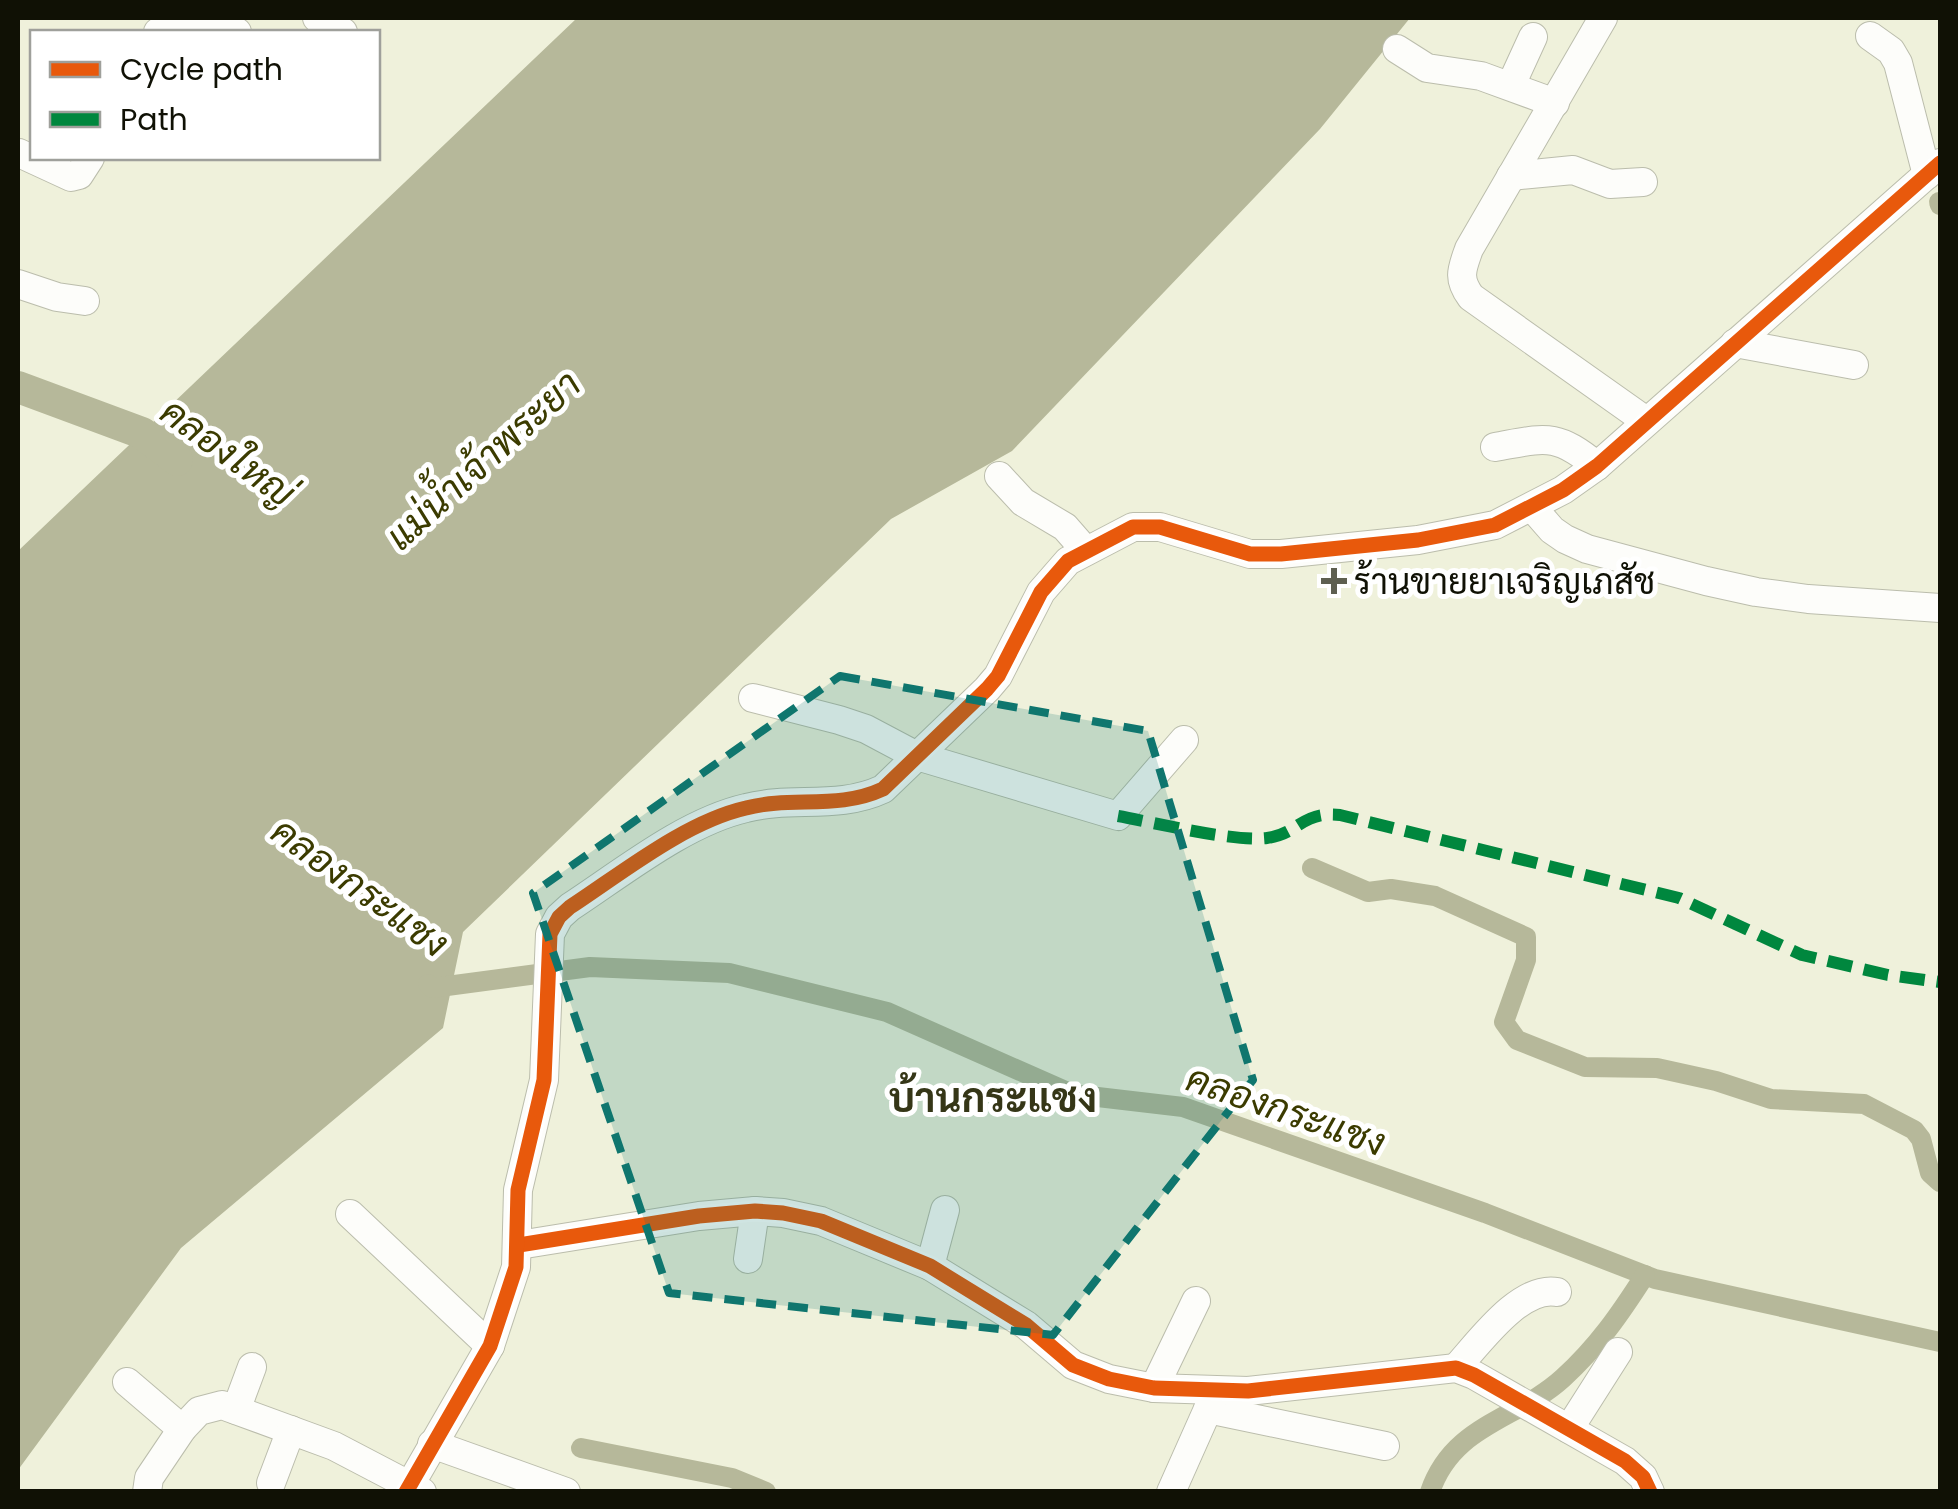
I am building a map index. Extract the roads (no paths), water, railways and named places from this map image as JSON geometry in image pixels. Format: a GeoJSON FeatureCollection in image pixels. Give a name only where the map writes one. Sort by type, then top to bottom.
{"type":"FeatureCollection","features":[{"type":"Feature","properties":{"kind":"street"},"geometry":{"type":"LineString","coordinates":[[1603,18],[1469,248],[1460,273],[1470,297],[1646,421]]}},
{"type":"Feature","properties":{"kind":"street"},"geometry":{"type":"LineString","coordinates":[[147,1492],[149,1478],[182,1428],[208,1406],[222,1405],[334,1446],[413,1489],[432,1444],[490,1346],[516,1268],[518,1190],[542,1092],[550,934],[570,907],[694,828],[727,813],[758,805],[860,800],[883,789],[998,676],[1041,592],[1068,561],[1134,526],[1160,527],[1250,554],[1418,540],[1495,525],[1597,466],[1934,170],[1898,64],[1891,51],[1870,36]]}},
{"type":"Feature","properties":{"kind":"street"},"geometry":{"type":"LineString","coordinates":[[1511,85],[1533,37]]}},
{"type":"Feature","properties":{"kind":"street"},"geometry":{"type":"LineString","coordinates":[[1397,49],[1427,68],[1481,76],[1555,103]]}},
{"type":"Feature","properties":{"kind":"street"},"geometry":{"type":"LineString","coordinates":[[33,160],[71,177],[79,176],[89,160]]}},
{"type":"Feature","properties":{"kind":"street"},"geometry":{"type":"LineString","coordinates":[[1511,176],[1573,170],[1610,184],[1643,182]]}},
{"type":"Feature","properties":{"kind":"street"},"geometry":{"type":"LineString","coordinates":[[18,284],[57,297],[85,301]]}},
{"type":"Feature","properties":{"kind":"street"},"geometry":{"type":"LineString","coordinates":[[1735,344],[1854,365]]}},
{"type":"Feature","properties":{"kind":"street"},"geometry":{"type":"LineString","coordinates":[[1495,446],[1554,441],[1571,445],[1597,466]]}},
{"type":"Feature","properties":{"kind":"street"},"geometry":{"type":"LineString","coordinates":[[999,476],[1023,502],[1065,527],[1086,551]]}},
{"type":"Feature","properties":{"kind":"street"},"geometry":{"type":"LineString","coordinates":[[1532,507],[1564,539],[1706,581],[1808,599],[1940,608]]}},
{"type":"Feature","properties":{"kind":"street"},"geometry":{"type":"LineString","coordinates":[[753,698],[866,729],[918,756],[1118,816],[1184,740]]}},
{"type":"Feature","properties":{"kind":"street"},"geometry":{"type":"LineString","coordinates":[[930,1266],[945,1210]]}},
{"type":"Feature","properties":{"kind":"street"},"geometry":{"type":"LineString","coordinates":[[518,1245],[698,1216],[755,1211],[821,1221],[930,1266],[1026,1325],[1074,1365],[1110,1379],[1212,1399],[1386,1446]]}},
{"type":"Feature","properties":{"kind":"street"},"geometry":{"type":"LineString","coordinates":[[748,1259],[755,1211]]}},
{"type":"Feature","properties":{"kind":"street"},"geometry":{"type":"LineString","coordinates":[[350,1214],[490,1346]]}},
{"type":"Feature","properties":{"kind":"street"},"geometry":{"type":"LineString","coordinates":[[1456,1368],[1515,1306],[1533,1293],[1556,1292]]}},
{"type":"Feature","properties":{"kind":"street"},"geometry":{"type":"LineString","coordinates":[[1154,1388],[1196,1301]]}},
{"type":"Feature","properties":{"kind":"street"},"geometry":{"type":"LineString","coordinates":[[1569,1428],[1618,1352]]}},
{"type":"Feature","properties":{"kind":"street"},"geometry":{"type":"LineString","coordinates":[[236,1410],[252,1367]]}},
{"type":"Feature","properties":{"kind":"street"},"geometry":{"type":"LineString","coordinates":[[1212,1399],[1248,1391],[1456,1368],[1474,1374],[1626,1461],[1650,1492]]}},
{"type":"Feature","properties":{"kind":"street"},"geometry":{"type":"LineString","coordinates":[[127,1382],[182,1428]]}},
{"type":"Feature","properties":{"kind":"street"},"geometry":{"type":"LineString","coordinates":[[1171,1492],[1212,1399]]}},
{"type":"Feature","properties":{"kind":"street"},"geometry":{"type":"LineString","coordinates":[[271,1484],[291,1430]]}},
{"type":"Feature","properties":{"kind":"street"},"geometry":{"type":"LineString","coordinates":[[432,1444],[566,1492]]}},
{"type":"Feature","properties":{"kind":"water","name":"แม่น้ำเจ้าพระยา"},"geometry":{"type":"Polygon","coordinates":[[[577,18],[1410,18],[1320,129],[1012,451],[891,519],[463,932],[443,1028],[181,1248],[18,1470],[18,551],[577,18]]]}},
{"type":"Feature","properties":{"kind":"waterway","name":"คลองใหญ่"},"geometry":{"type":"LineString","coordinates":[[18,387],[142,433],[177,460]]}},
{"type":"Feature","properties":{"kind":"waterway"},"geometry":{"type":"LineString","coordinates":[[1312,868],[1368,892],[1391,889],[1435,896],[1526,937],[1526,960],[1504,1022],[1517,1040],[1585,1067],[1657,1068],[1771,1099],[1864,1104],[1914,1130],[1921,1139],[1930,1173],[1940,1182]]}},
{"type":"Feature","properties":{"kind":"waterway","name":"คลองกระแชง"},"geometry":{"type":"LineString","coordinates":[[428,984],[432,988],[590,967],[729,973],[887,1012],[1072,1094],[1183,1107],[1485,1213],[1655,1279],[1940,1342]]}},
{"type":"Feature","properties":{"kind":"waterway"},"geometry":{"type":"LineString","coordinates":[[1430,1492],[1440,1469],[1470,1437],[1545,1392],[1576,1366],[1608,1329],[1645,1275]]}},
{"type":"Feature","properties":{"kind":"waterway"},"geometry":{"type":"LineString","coordinates":[[581,1448],[732,1478],[766,1492]]}},
{"type":"Feature","properties":{"kind":"place","name":"ร้านขายยาเจริญเภสัช"},"geometry":{"type":"Point","coordinates":[1334,581]}},
{"type":"Feature","properties":{"kind":"district","name":"บ้านกระแชง"},"geometry":{"type":"Point","coordinates":[993,1098]}}]}
